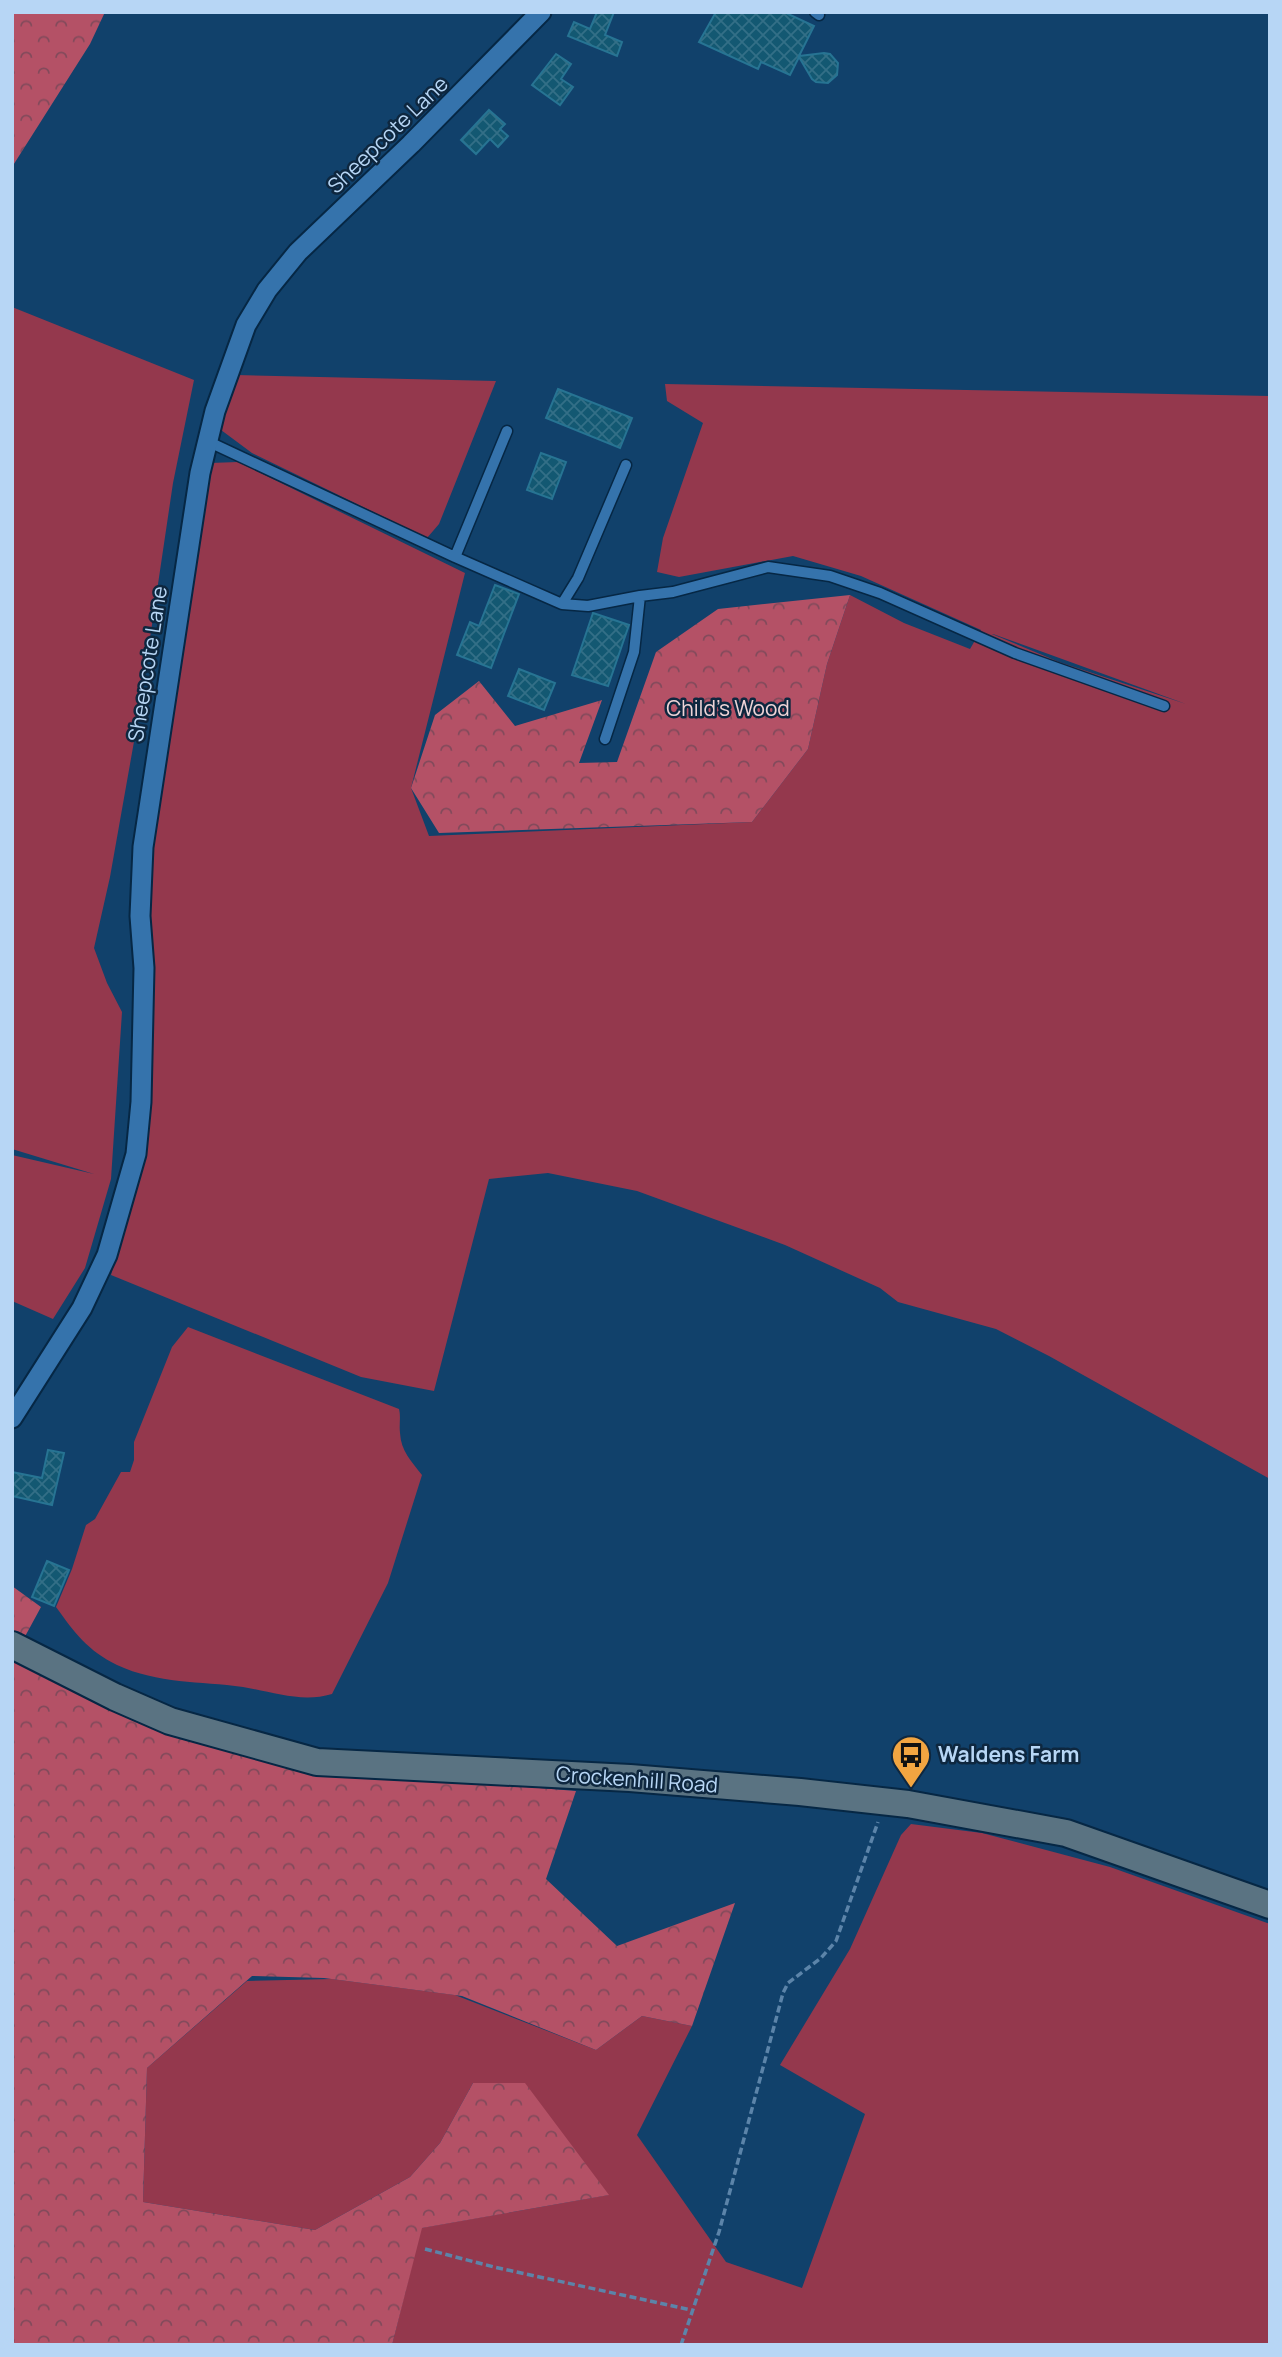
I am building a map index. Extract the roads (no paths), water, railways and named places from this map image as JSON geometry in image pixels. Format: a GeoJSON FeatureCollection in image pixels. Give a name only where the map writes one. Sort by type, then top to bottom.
{"type":"FeatureCollection","features":[{"type":"Feature","properties":{"kind":"main road","name":"Crockenhill Road"},"geometry":{"type":"LineString","coordinates":[[12,1645],[115,1697],[170,1721],[317,1762],[630,1778],[884,1802],[1066,1833],[1270,1905]]}},
{"type":"Feature","properties":{"kind":"street","name":"Sheepcote Lane"},"geometry":{"type":"LineString","coordinates":[[12,1418],[82,1308],[107,1255],[136,1154],[141,1102],[144,968],[139,916],[143,847],[206,441],[246,325],[267,290],[298,253],[411,144],[541,12]]}},
{"type":"Feature","properties":{"kind":"lane"},"geometry":{"type":"LineString","coordinates":[[455,557],[507,431]]}},
{"type":"Feature","properties":{"kind":"lane"},"geometry":{"type":"LineString","coordinates":[[206,441],[562,604],[588,606],[673,592],[768,567],[830,576],[880,593],[1015,653],[1164,706]]}},
{"type":"Feature","properties":{"kind":"lane"},"geometry":{"type":"LineString","coordinates":[[562,604],[578,578],[626,465]]}},
{"type":"Feature","properties":{"kind":"lane"},"geometry":{"type":"LineString","coordinates":[[606,738],[634,652],[640,596]]}},
{"type":"Feature","properties":{"kind":"place","name":"Waldens Farm"},"geometry":{"type":"Point","coordinates":[911,1789]}},
{"type":"Feature","properties":{"kind":"park label","name":"Child's Wood"},"geometry":{"type":"Point","coordinates":[728,709]}}]}
